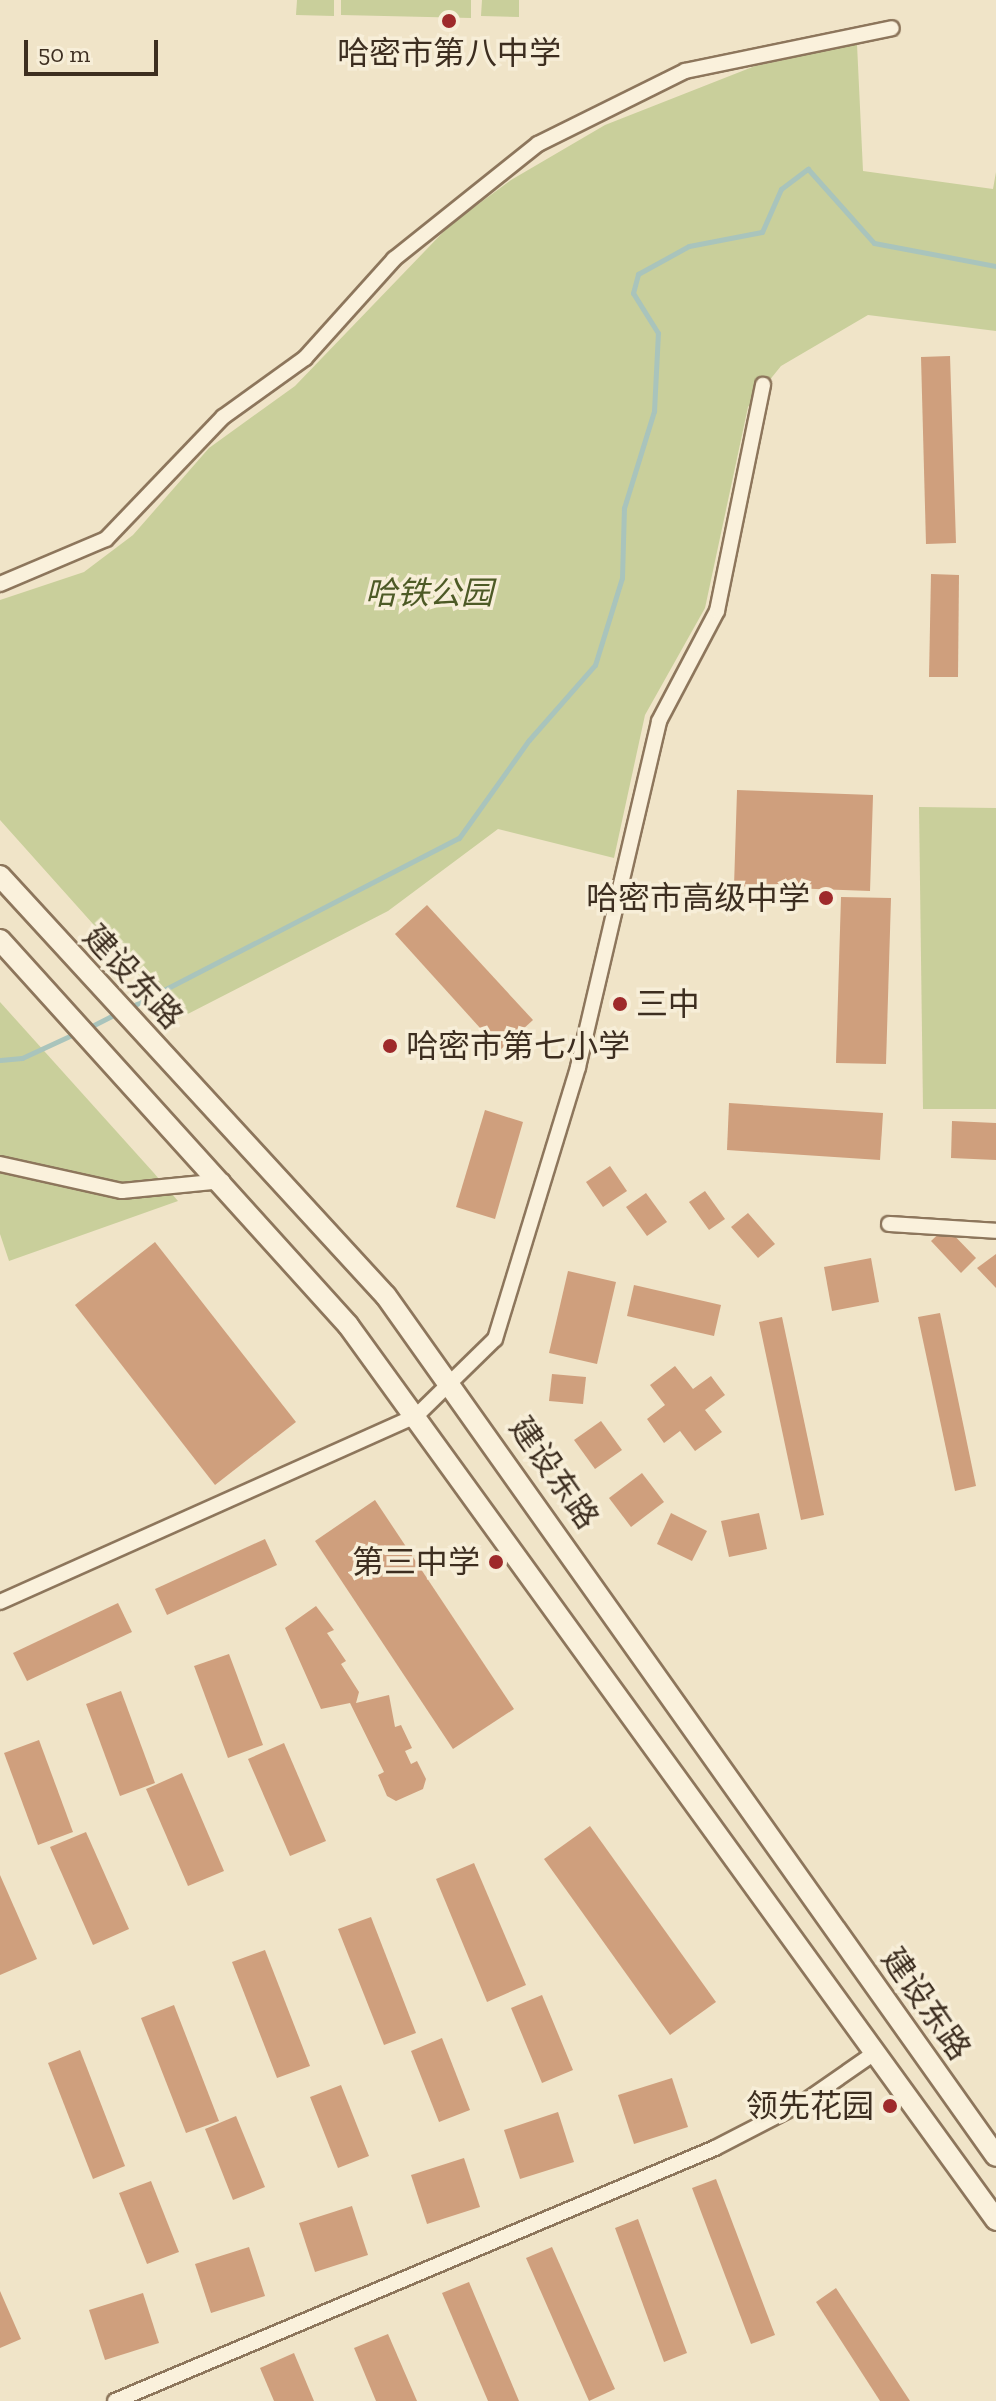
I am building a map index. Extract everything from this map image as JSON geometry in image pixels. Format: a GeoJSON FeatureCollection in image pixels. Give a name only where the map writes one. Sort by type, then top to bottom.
{"type":"FeatureCollection","features":[{"type":"Feature","properties":{"kind":"main road","name":"建设东路"},"geometry":{"type":"LineString","coordinates":[[0,876],[187,1080],[336,1233],[454,1387],[996,2156]]}},
{"type":"Feature","properties":{"kind":"main road"},"geometry":{"type":"LineString","coordinates":[[0,940],[289,1253],[416,1416],[996,2220]]}},
{"type":"Feature","properties":{"kind":"street"},"geometry":{"type":"LineString","coordinates":[[0,584],[71,560],[106,539],[223,417],[305,358],[405,248],[538,144],[685,71],[892,28]]}},
{"type":"Feature","properties":{"kind":"street"},"geometry":{"type":"LineString","coordinates":[[0,1602],[416,1416],[454,1387],[495,1339],[519,1278],[659,721],[717,611],[763,385]]}},
{"type":"Feature","properties":{"kind":"street"},"geometry":{"type":"LineString","coordinates":[[0,1164],[122,1191],[223,1181]]}},
{"type":"Feature","properties":{"kind":"street"},"geometry":{"type":"LineString","coordinates":[[889,1224],[996,1231]]}},
{"type":"Feature","properties":{"kind":"street"},"geometry":{"type":"LineString","coordinates":[[115,2401],[715,2148],[804,2102],[876,2052]]}},
{"type":"Feature","properties":{"kind":"green space"},"geometry":{"type":"Polygon","coordinates":[[[297,0],[334,0],[334,16],[296,15],[297,0]]]}},
{"type":"Feature","properties":{"kind":"green space"},"geometry":{"type":"Polygon","coordinates":[[[341,0],[471,0],[471,18],[341,15],[341,0]]]}},
{"type":"Feature","properties":{"kind":"green space"},"geometry":{"type":"Polygon","coordinates":[[[482,0],[519,0],[519,17],[481,16],[482,0]]]}},
{"type":"Feature","properties":{"kind":"green space","name":"哈铁公园"},"geometry":{"type":"Polygon","coordinates":[[[857,44],[863,171],[993,189],[996,172],[996,331],[868,315],[781,366],[748,407],[705,608],[645,715],[614,858],[498,829],[388,911],[178,1019],[0,820],[0,600],[84,572],[133,535],[209,448],[295,386],[450,225],[511,180],[605,125],[755,66],[857,44]]]}},
{"type":"Feature","properties":{"kind":"green space"},"geometry":{"type":"Polygon","coordinates":[[[919,807],[996,808],[996,1109],[923,1109],[919,807]]]}},
{"type":"Feature","properties":{"kind":"green space"},"geometry":{"type":"Polygon","coordinates":[[[0,1002],[178,1201],[9,1261],[0,1234],[0,1002]]]}},
{"type":"Feature","properties":{"kind":"building"},"geometry":{"type":"Polygon","coordinates":[[[950,356],[956,543],[926,544],[921,357],[950,356]]]}},
{"type":"Feature","properties":{"kind":"building"},"geometry":{"type":"Polygon","coordinates":[[[931,574],[959,575],[958,677],[929,677],[931,574]]]}},
{"type":"Feature","properties":{"kind":"building"},"geometry":{"type":"Polygon","coordinates":[[[737,790],[873,795],[870,891],[734,886],[737,790]]]}},
{"type":"Feature","properties":{"kind":"building"},"geometry":{"type":"Polygon","coordinates":[[[841,897],[891,898],[886,1064],[836,1063],[841,897]]]}},
{"type":"Feature","properties":{"kind":"building"},"geometry":{"type":"Polygon","coordinates":[[[427,905],[533,1020],[500,1050],[395,934],[427,905]]]}},
{"type":"Feature","properties":{"kind":"building"},"geometry":{"type":"Polygon","coordinates":[[[729,1103],[883,1113],[880,1160],[727,1150],[729,1103]]]}},
{"type":"Feature","properties":{"kind":"building"},"geometry":{"type":"Polygon","coordinates":[[[485,1110],[523,1122],[495,1219],[456,1207],[485,1110]]]}},
{"type":"Feature","properties":{"kind":"building"},"geometry":{"type":"Polygon","coordinates":[[[952,1121],[996,1123],[996,1160],[951,1158],[952,1121]]]}},
{"type":"Feature","properties":{"kind":"building"},"geometry":{"type":"Polygon","coordinates":[[[610,1166],[627,1191],[603,1207],[586,1182],[610,1166]]]}},
{"type":"Feature","properties":{"kind":"building"},"geometry":{"type":"Polygon","coordinates":[[[705,1191],[725,1219],[709,1230],[689,1202],[705,1191]]]}},
{"type":"Feature","properties":{"kind":"building"},"geometry":{"type":"Polygon","coordinates":[[[646,1193],[667,1222],[647,1236],[626,1207],[646,1193]]]}},
{"type":"Feature","properties":{"kind":"building"},"geometry":{"type":"Polygon","coordinates":[[[748,1213],[775,1244],[758,1258],[731,1227],[748,1213]]]}},
{"type":"Feature","properties":{"kind":"building"},"geometry":{"type":"Polygon","coordinates":[[[946,1227],[976,1258],[961,1273],[931,1241],[946,1227]]]}},
{"type":"Feature","properties":{"kind":"building"},"geometry":{"type":"Polygon","coordinates":[[[155,1242],[296,1422],[215,1485],[75,1305],[155,1242]]]}},
{"type":"Feature","properties":{"kind":"building"},"geometry":{"type":"Polygon","coordinates":[[[996,1254],[996,1288],[977,1268],[996,1254]]]}},
{"type":"Feature","properties":{"kind":"building"},"geometry":{"type":"Polygon","coordinates":[[[871,1258],[879,1302],[832,1311],[824,1267],[871,1258]]]}},
{"type":"Feature","properties":{"kind":"building"},"geometry":{"type":"Polygon","coordinates":[[[568,1271],[616,1282],[597,1364],[549,1353],[568,1271]]]}},
{"type":"Feature","properties":{"kind":"building"},"geometry":{"type":"Polygon","coordinates":[[[634,1285],[721,1305],[714,1336],[627,1316],[634,1285]]]}},
{"type":"Feature","properties":{"kind":"building"},"geometry":{"type":"Polygon","coordinates":[[[940,1313],[976,1486],[955,1491],[918,1317],[940,1313]]]}},
{"type":"Feature","properties":{"kind":"building"},"geometry":{"type":"Polygon","coordinates":[[[782,1317],[824,1515],[801,1520],[759,1322],[782,1317]]]}},
{"type":"Feature","properties":{"kind":"building"},"geometry":{"type":"Polygon","coordinates":[[[675,1366],[693,1389],[711,1376],[725,1395],[705,1410],[722,1432],[695,1451],[680,1431],[664,1443],[647,1419],[665,1405],[650,1385],[675,1366]]]}},
{"type":"Feature","properties":{"kind":"building"},"geometry":{"type":"Polygon","coordinates":[[[552,1374],[586,1377],[583,1404],[549,1401],[552,1374]]]}},
{"type":"Feature","properties":{"kind":"building"},"geometry":{"type":"Polygon","coordinates":[[[601,1421],[622,1450],[595,1469],[574,1440],[601,1421]]]}},
{"type":"Feature","properties":{"kind":"building"},"geometry":{"type":"Polygon","coordinates":[[[642,1473],[664,1502],[631,1527],[609,1498],[642,1473]]]}},
{"type":"Feature","properties":{"kind":"building"},"geometry":{"type":"Polygon","coordinates":[[[375,1500],[514,1709],[453,1749],[315,1541],[375,1500]]]}},
{"type":"Feature","properties":{"kind":"building"},"geometry":{"type":"Polygon","coordinates":[[[671,1513],[707,1531],[692,1561],[657,1544],[671,1513]]]}},
{"type":"Feature","properties":{"kind":"building"},"geometry":{"type":"Polygon","coordinates":[[[759,1513],[767,1549],[729,1557],[721,1521],[759,1513]]]}},
{"type":"Feature","properties":{"kind":"building"},"geometry":{"type":"Polygon","coordinates":[[[265,1539],[277,1565],[167,1615],[155,1589],[265,1539]]]}},
{"type":"Feature","properties":{"kind":"building"},"geometry":{"type":"Polygon","coordinates":[[[118,1603],[132,1632],[27,1681],[13,1653],[118,1603]]]}},
{"type":"Feature","properties":{"kind":"building"},"geometry":{"type":"Polygon","coordinates":[[[316,1606],[334,1630],[327,1633],[346,1661],[341,1664],[359,1692],[356,1703],[389,1695],[395,1727],[401,1725],[412,1748],[405,1751],[411,1764],[417,1761],[426,1779],[423,1789],[396,1801],[387,1796],[378,1775],[384,1772],[350,1703],[321,1709],[285,1628],[316,1606]]]}},
{"type":"Feature","properties":{"kind":"building"},"geometry":{"type":"Polygon","coordinates":[[[229,1654],[263,1745],[228,1758],[194,1666],[229,1654]]]}},
{"type":"Feature","properties":{"kind":"building"},"geometry":{"type":"Polygon","coordinates":[[[121,1691],[155,1783],[120,1796],[86,1704],[121,1691]]]}},
{"type":"Feature","properties":{"kind":"building"},"geometry":{"type":"Polygon","coordinates":[[[39,1740],[73,1832],[38,1845],[4,1753],[39,1740]]]}},
{"type":"Feature","properties":{"kind":"building"},"geometry":{"type":"Polygon","coordinates":[[[284,1743],[326,1841],[290,1856],[248,1759],[284,1743]]]}},
{"type":"Feature","properties":{"kind":"building"},"geometry":{"type":"Polygon","coordinates":[[[182,1773],[224,1871],[188,1886],[146,1789],[182,1773]]]}},
{"type":"Feature","properties":{"kind":"building"},"geometry":{"type":"Polygon","coordinates":[[[590,1826],[716,2002],[670,2035],[544,1859],[590,1826]]]}},
{"type":"Feature","properties":{"kind":"building"},"geometry":{"type":"Polygon","coordinates":[[[86,1832],[129,1929],[93,1945],[50,1847],[86,1832]]]}},
{"type":"Feature","properties":{"kind":"building"},"geometry":{"type":"Polygon","coordinates":[[[474,1863],[526,1985],[487,2002],[436,1879],[474,1863]]]}},
{"type":"Feature","properties":{"kind":"building"},"geometry":{"type":"Polygon","coordinates":[[[0,1875],[37,1959],[0,1975],[0,1875]]]}},
{"type":"Feature","properties":{"kind":"building"},"geometry":{"type":"Polygon","coordinates":[[[371,1917],[416,2033],[384,2045],[338,1929],[371,1917]]]}},
{"type":"Feature","properties":{"kind":"building"},"geometry":{"type":"Polygon","coordinates":[[[265,1950],[310,2066],[277,2078],[232,1962],[265,1950]]]}},
{"type":"Feature","properties":{"kind":"building"},"geometry":{"type":"Polygon","coordinates":[[[542,1995],[573,2070],[542,2083],[511,2008],[542,1995]]]}},
{"type":"Feature","properties":{"kind":"building"},"geometry":{"type":"Polygon","coordinates":[[[174,2005],[219,2121],[186,2133],[141,2018],[174,2005]]]}},
{"type":"Feature","properties":{"kind":"building"},"geometry":{"type":"Polygon","coordinates":[[[442,2038],[470,2110],[439,2122],[411,2051],[442,2038]]]}},
{"type":"Feature","properties":{"kind":"building"},"geometry":{"type":"Polygon","coordinates":[[[80,2050],[125,2166],[93,2179],[48,2063],[80,2050]]]}},
{"type":"Feature","properties":{"kind":"building"},"geometry":{"type":"Polygon","coordinates":[[[672,2078],[688,2127],[634,2144],[618,2095],[672,2078]]]}},
{"type":"Feature","properties":{"kind":"building"},"geometry":{"type":"Polygon","coordinates":[[[341,2085],[369,2156],[338,2168],[310,2097],[341,2085]]]}},
{"type":"Feature","properties":{"kind":"building"},"geometry":{"type":"Polygon","coordinates":[[[558,2112],[574,2162],[520,2179],[504,2130],[558,2112]]]}},
{"type":"Feature","properties":{"kind":"building"},"geometry":{"type":"Polygon","coordinates":[[[236,2116],[265,2187],[233,2200],[205,2129],[236,2116]]]}},
{"type":"Feature","properties":{"kind":"building"},"geometry":{"type":"Polygon","coordinates":[[[464,2158],[480,2207],[427,2224],[411,2175],[464,2158]]]}},
{"type":"Feature","properties":{"kind":"building"},"geometry":{"type":"Polygon","coordinates":[[[716,2179],[775,2335],[751,2344],[692,2188],[716,2179]]]}},
{"type":"Feature","properties":{"kind":"building"},"geometry":{"type":"Polygon","coordinates":[[[151,2181],[179,2252],[147,2264],[119,2193],[151,2181]]]}},
{"type":"Feature","properties":{"kind":"building"},"geometry":{"type":"Polygon","coordinates":[[[352,2206],[368,2255],[315,2272],[299,2223],[352,2206]]]}},
{"type":"Feature","properties":{"kind":"building"},"geometry":{"type":"Polygon","coordinates":[[[638,2219],[687,2353],[664,2362],[615,2228],[638,2219]]]}},
{"type":"Feature","properties":{"kind":"building"},"geometry":{"type":"Polygon","coordinates":[[[249,2247],[265,2296],[211,2313],[195,2264],[249,2247]]]}},
{"type":"Feature","properties":{"kind":"building"},"geometry":{"type":"Polygon","coordinates":[[[552,2247],[615,2389],[589,2401],[526,2258],[552,2247]]]}},
{"type":"Feature","properties":{"kind":"building"},"geometry":{"type":"Polygon","coordinates":[[[469,2282],[519,2401],[488,2401],[442,2293],[469,2282]]]}},
{"type":"Feature","properties":{"kind":"building"},"geometry":{"type":"Polygon","coordinates":[[[836,2288],[910,2401],[880,2401],[816,2302],[836,2288]]]}},
{"type":"Feature","properties":{"kind":"building"},"geometry":{"type":"Polygon","coordinates":[[[0,2291],[21,2339],[0,2348],[0,2291]]]}},
{"type":"Feature","properties":{"kind":"building"},"geometry":{"type":"Polygon","coordinates":[[[143,2293],[159,2343],[105,2360],[89,2310],[143,2293]]]}},
{"type":"Feature","properties":{"kind":"building"},"geometry":{"type":"Polygon","coordinates":[[[388,2334],[417,2401],[376,2401],[354,2348],[388,2334]]]}},
{"type":"Feature","properties":{"kind":"building"},"geometry":{"type":"Polygon","coordinates":[[[294,2353],[314,2401],[274,2401],[260,2368],[294,2353]]]}},
{"type":"Feature","properties":{"kind":"waterway"},"geometry":{"type":"LineString","coordinates":[[127,1009],[459,838],[529,740],[595,665],[622,578],[624,508],[654,411],[658,333],[633,293],[638,274],[689,246],[762,232],[781,189],[808,169],[874,243],[996,266]]}},
{"type":"Feature","properties":{"kind":"waterway"},"geometry":{"type":"LineString","coordinates":[[88,1028],[118,1013]]}},
{"type":"Feature","properties":{"kind":"waterway"},"geometry":{"type":"LineString","coordinates":[[0,1060],[22,1058],[78,1032]]}},
{"type":"Feature","properties":{"kind":"place","name":"哈密市第八中学"},"geometry":{"type":"Point","coordinates":[449,21]}},
{"type":"Feature","properties":{"kind":"place","name":"哈密市高级中学"},"geometry":{"type":"Point","coordinates":[826,898]}},
{"type":"Feature","properties":{"kind":"place","name":"三中"},"geometry":{"type":"Point","coordinates":[620,1004]}},
{"type":"Feature","properties":{"kind":"place","name":"哈密市第七小学"},"geometry":{"type":"Point","coordinates":[390,1046]}},
{"type":"Feature","properties":{"kind":"place","name":"第三中学"},"geometry":{"type":"Point","coordinates":[496,1562]}},
{"type":"Feature","properties":{"kind":"place","name":"领先花园"},"geometry":{"type":"Point","coordinates":[890,2106]}}]}
